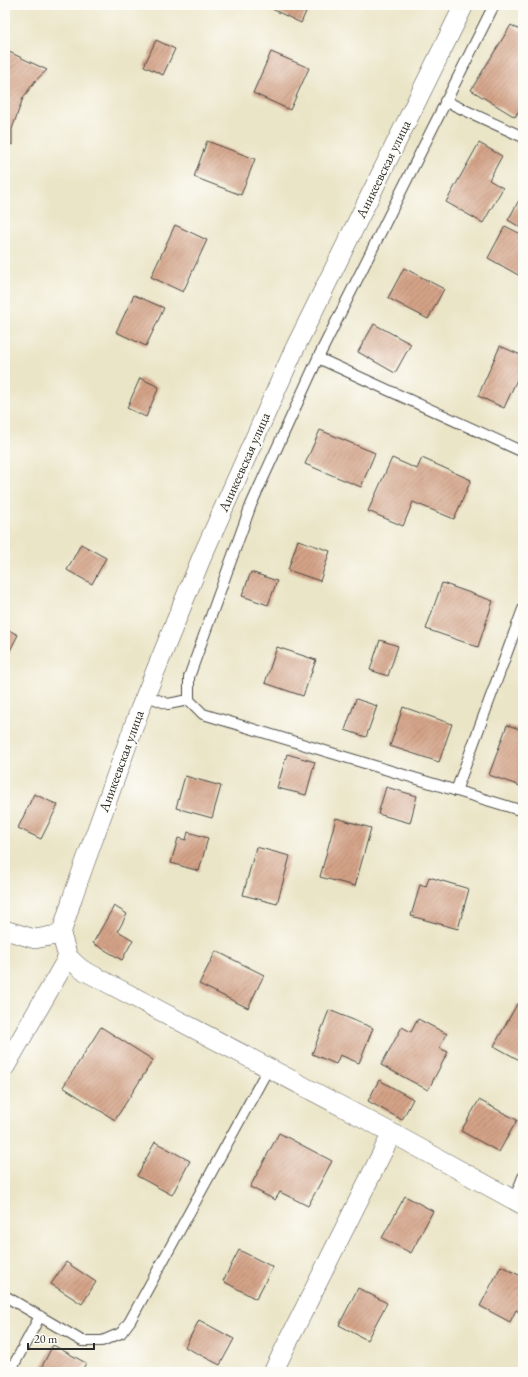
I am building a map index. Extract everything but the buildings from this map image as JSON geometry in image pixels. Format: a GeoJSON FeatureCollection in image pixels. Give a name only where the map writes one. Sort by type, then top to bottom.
{"type":"FeatureCollection","features":[{"type":"Feature","properties":{"kind":"street","name":"Аникеевская улица"},"geometry":{"type":"LineString","coordinates":[[62,934],[73,896],[145,695],[201,559],[294,350],[464,5]]}},
{"type":"Feature","properties":{"kind":"street"},"geometry":{"type":"LineString","coordinates":[[5,930],[35,939],[62,934],[68,957],[81,969],[269,1067],[518,1202]]}},
{"type":"Feature","properties":{"kind":"street"},"geometry":{"type":"LineString","coordinates":[[5,1067],[68,957]]}},
{"type":"Feature","properties":{"kind":"street"},"geometry":{"type":"LineString","coordinates":[[272,1372],[392,1133]]}},
{"type":"Feature","properties":{"kind":"lane"},"geometry":{"type":"LineString","coordinates":[[494,5],[318,358],[251,505],[189,677],[189,700],[203,714],[523,811]]}},
{"type":"Feature","properties":{"kind":"lane"},"geometry":{"type":"LineString","coordinates":[[445,102],[523,137]]}},
{"type":"Feature","properties":{"kind":"lane"},"geometry":{"type":"LineString","coordinates":[[318,358],[523,452]]}},
{"type":"Feature","properties":{"kind":"lane"},"geometry":{"type":"LineString","coordinates":[[456,791],[523,609]]}},
{"type":"Feature","properties":{"kind":"lane"},"geometry":{"type":"LineString","coordinates":[[145,695],[168,704],[189,700]]}},
{"type":"Feature","properties":{"kind":"lane"},"geometry":{"type":"LineString","coordinates":[[5,1296],[82,1341],[102,1341],[121,1332],[130,1321],[269,1067]]}},
{"type":"Feature","properties":{"kind":"lane"},"geometry":{"type":"LineString","coordinates":[[518,1202],[523,1177]]}},
{"type":"Feature","properties":{"kind":"lane"},"geometry":{"type":"LineString","coordinates":[[10,1372],[40,1316]]}}]}
